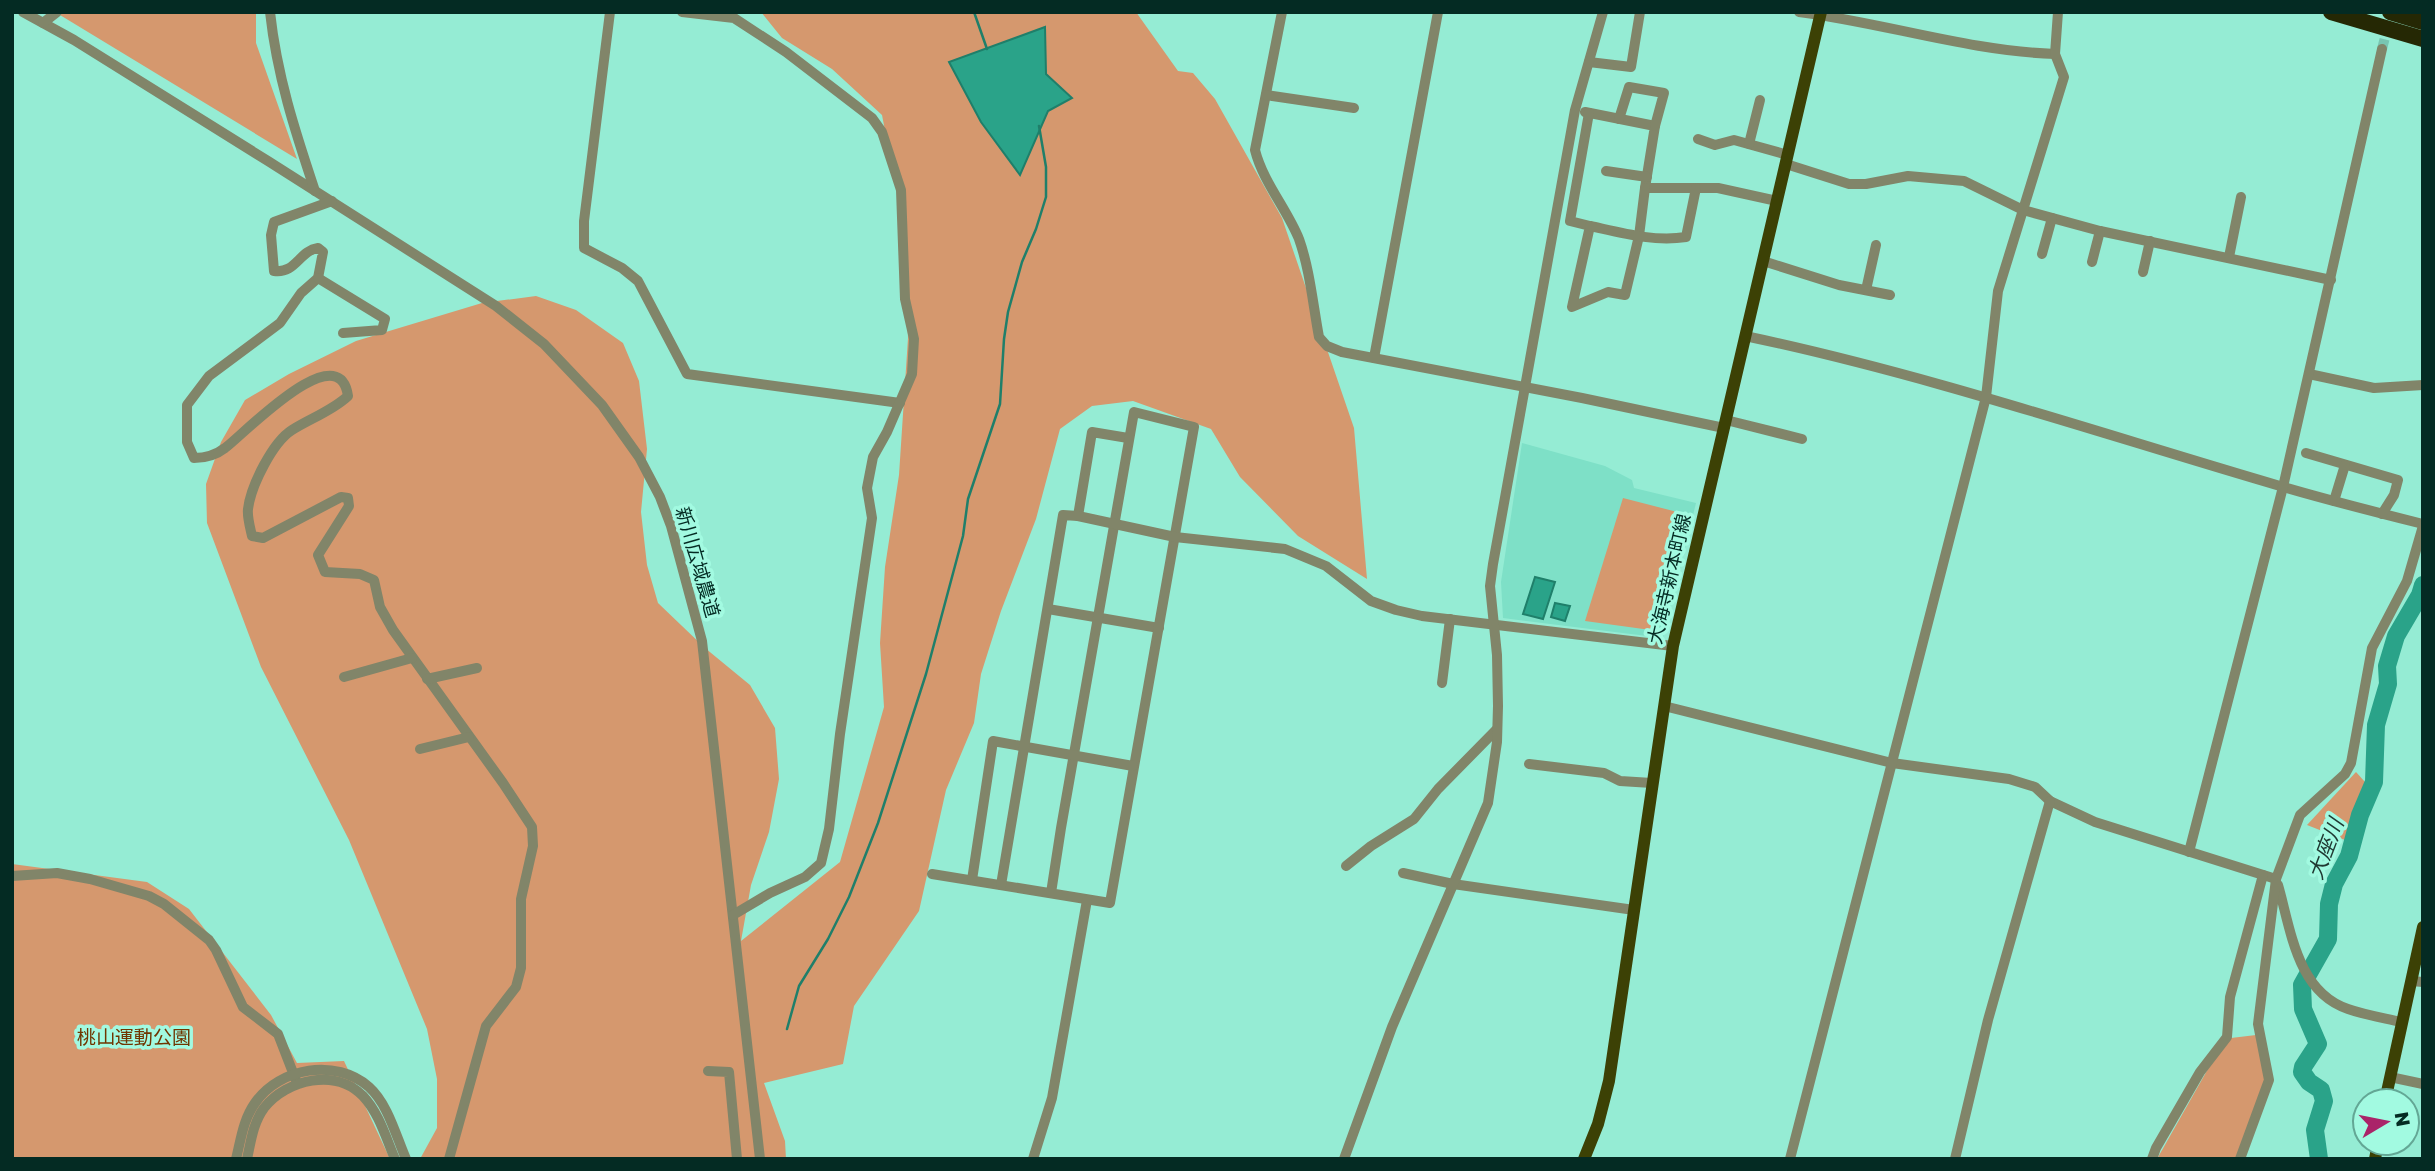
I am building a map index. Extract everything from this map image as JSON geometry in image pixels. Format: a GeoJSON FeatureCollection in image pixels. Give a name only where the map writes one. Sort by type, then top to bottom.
{"type":"FeatureCollection","features":[{"type":"Feature","properties":{"kind":"highway"},"geometry":{"type":"LineString","coordinates":[[2331,12],[2423,39]]}},
{"type":"Feature","properties":{"kind":"highway"},"geometry":{"type":"LineString","coordinates":[[2390,12],[2417,20]]}},
{"type":"Feature","properties":{"kind":"main road","name":"大海寺新本町線"},"geometry":{"type":"LineString","coordinates":[[1584,1159],[1598,1124],[1609,1081],[1673,646],[1821,14]]}},
{"type":"Feature","properties":{"kind":"main road"},"geometry":{"type":"LineString","coordinates":[[2388,1087],[2401,1022],[2417,981],[2423,927]]}},
{"type":"Feature","properties":{"kind":"street","name":"新川広域農道"},"geometry":{"type":"LineString","coordinates":[[23,12],[166,97],[496,306],[544,344],[602,405],[639,457],[660,496],[671,526],[702,641],[760,1159]]}},
{"type":"Feature","properties":{"kind":"street"},"geometry":{"type":"LineString","coordinates":[[43,23],[57,12]]}},
{"type":"Feature","properties":{"kind":"street"},"geometry":{"type":"LineString","coordinates":[[270,12],[275,56],[293,125],[315,191]]}},
{"type":"Feature","properties":{"kind":"street"},"geometry":{"type":"LineString","coordinates":[[610,12],[584,221],[584,248],[622,268],[638,281],[687,374],[900,403]]}},
{"type":"Feature","properties":{"kind":"street"},"geometry":{"type":"LineString","coordinates":[[682,12],[734,18],[786,52],[872,118],[882,132],[901,190],[905,299],[914,339],[912,374],[873,457],[867,488],[872,517],[829,829],[821,863],[805,877],[770,893],[733,915]]}},
{"type":"Feature","properties":{"kind":"street"},"geometry":{"type":"LineString","coordinates":[[1282,12],[1255,150],[1259,165],[1283,205],[1299,241],[1319,337],[1327,346],[1342,352],[1802,439]]}},
{"type":"Feature","properties":{"kind":"street"},"geometry":{"type":"LineString","coordinates":[[1374,358],[1438,12]]}},
{"type":"Feature","properties":{"kind":"street"},"geometry":{"type":"LineString","coordinates":[[1343,1159],[1392,1027],[1488,803],[1497,729],[1497,667],[1490,586],[1576,110],[1603,12]]}},
{"type":"Feature","properties":{"kind":"street"},"geometry":{"type":"LineString","coordinates":[[1589,62],[1631,66],[1640,12]]}},
{"type":"Feature","properties":{"kind":"street"},"geometry":{"type":"LineString","coordinates":[[1799,12],[1821,14],[1969,44],[2055,54]]}},
{"type":"Feature","properties":{"kind":"street"},"geometry":{"type":"LineString","coordinates":[[1790,1159],[1986,397],[1998,291],[2064,77],[2055,54],[2058,12]]}},
{"type":"Feature","properties":{"kind":"street"},"geometry":{"type":"LineString","coordinates":[[2189,852],[2283,487],[2382,49]]}},
{"type":"Feature","properties":{"kind":"street"},"geometry":{"type":"LineString","coordinates":[[1590,226],[1572,307],[1608,292],[1625,295],[1639,236],[1655,126],[1664,93],[1629,88],[1619,119]]}},
{"type":"Feature","properties":{"kind":"street"},"geometry":{"type":"LineString","coordinates":[[1266,95],[1354,108]]}},
{"type":"Feature","properties":{"kind":"street"},"geometry":{"type":"LineString","coordinates":[[1749,144],[1760,100]]}},
{"type":"Feature","properties":{"kind":"street"},"geometry":{"type":"LineString","coordinates":[[1576,110],[1655,126]]}},
{"type":"Feature","properties":{"kind":"street"},"geometry":{"type":"LineString","coordinates":[[1589,113],[1570,221],[1639,236],[1669,240],[1686,237],[1696,188]]}},
{"type":"Feature","properties":{"kind":"street"},"geometry":{"type":"LineString","coordinates":[[1698,139],[1715,145],[1734,140],[1749,144],[1849,184],[1866,184],[1908,176],[1964,181],[2022,210],[2100,231],[2331,279]]}},
{"type":"Feature","properties":{"kind":"street"},"geometry":{"type":"LineString","coordinates":[[1606,172],[1646,183],[1718,188],[1777,201]]}},
{"type":"Feature","properties":{"kind":"street"},"geometry":{"type":"LineString","coordinates":[[2229,257],[2241,197]]}},
{"type":"Feature","properties":{"kind":"street"},"geometry":{"type":"LineString","coordinates":[[332,201],[274,222],[271,235],[274,271],[290,269],[308,249],[318,248],[323,252],[318,278],[301,293],[280,323],[209,376],[187,405],[187,442],[194,458],[205,458],[223,450],[289,392],[318,379],[331,376],[341,379],[348,396],[291,430],[274,448],[252,495],[248,510],[252,536],[263,538],[341,497],[348,498],[349,506],[318,555],[325,572],[360,574],[374,580],[380,607],[393,630],[532,827],[533,846],[521,899],[521,968],[516,987],[486,1026],[449,1159]]}},
{"type":"Feature","properties":{"kind":"street"},"geometry":{"type":"LineString","coordinates":[[2042,254],[2052,218]]}},
{"type":"Feature","properties":{"kind":"street"},"geometry":{"type":"LineString","coordinates":[[2092,262],[2100,231]]}},
{"type":"Feature","properties":{"kind":"street"},"geometry":{"type":"LineString","coordinates":[[2143,272],[2150,241]]}},
{"type":"Feature","properties":{"kind":"street"},"geometry":{"type":"LineString","coordinates":[[1866,290],[1876,245]]}},
{"type":"Feature","properties":{"kind":"street"},"geometry":{"type":"LineString","coordinates":[[1763,261],[1839,285],[1890,295]]}},
{"type":"Feature","properties":{"kind":"street"},"geometry":{"type":"LineString","coordinates":[[318,278],[385,319],[382,330],[343,333]]}},
{"type":"Feature","properties":{"kind":"street"},"geometry":{"type":"LineString","coordinates":[[1745,336],[1838,356],[1986,397],[2283,487],[2423,525],[2407,580],[2372,648],[2351,763],[2345,774],[2300,815],[2281,873],[2276,879],[2258,1024],[2269,1080],[2240,1159]]}},
{"type":"Feature","properties":{"kind":"street"},"geometry":{"type":"LineString","coordinates":[[2309,374],[2374,388],[2423,385]]}},
{"type":"Feature","properties":{"kind":"street"},"geometry":{"type":"LineString","coordinates":[[932,874],[1110,903],[1194,426],[1134,412],[1051,893]]}},
{"type":"Feature","properties":{"kind":"street"},"geometry":{"type":"LineString","coordinates":[[1077,516],[1091,432],[1128,438]]}},
{"type":"Feature","properties":{"kind":"street"},"geometry":{"type":"LineString","coordinates":[[2306,453],[2398,480],[2394,495],[2382,514]]}},
{"type":"Feature","properties":{"kind":"street"},"geometry":{"type":"LineString","coordinates":[[2334,501],[2345,464]]}},
{"type":"Feature","properties":{"kind":"street"},"geometry":{"type":"LineString","coordinates":[[1001,885],[1063,515],[1175,537],[1285,549],[1326,566],[1371,601],[1396,610],[1673,646]]}},
{"type":"Feature","properties":{"kind":"street"},"geometry":{"type":"LineString","coordinates":[[1048,609],[1158,628]]}},
{"type":"Feature","properties":{"kind":"street"},"geometry":{"type":"LineString","coordinates":[[1442,683],[1450,619]]}},
{"type":"Feature","properties":{"kind":"street"},"geometry":{"type":"LineString","coordinates":[[345,677],[412,658]]}},
{"type":"Feature","properties":{"kind":"street"},"geometry":{"type":"LineString","coordinates":[[427,679],[477,668]]}},
{"type":"Feature","properties":{"kind":"street"},"geometry":{"type":"LineString","coordinates":[[1664,706],[1892,763],[2009,779],[2035,788],[2050,801],[2095,822],[2276,879]]}},
{"type":"Feature","properties":{"kind":"street"},"geometry":{"type":"LineString","coordinates":[[1346,866],[1371,846],[1414,819],[1438,789],[1497,729]]}},
{"type":"Feature","properties":{"kind":"street"},"geometry":{"type":"LineString","coordinates":[[420,749],[469,737]]}},
{"type":"Feature","properties":{"kind":"street"},"geometry":{"type":"LineString","coordinates":[[972,880],[993,741],[1133,766]]}},
{"type":"Feature","properties":{"kind":"street"},"geometry":{"type":"LineString","coordinates":[[1529,764],[1604,774],[1620,781],[1652,783]]}},
{"type":"Feature","properties":{"kind":"street"},"geometry":{"type":"LineString","coordinates":[[1955,1159],[1988,1020],[2050,801]]}},
{"type":"Feature","properties":{"kind":"street"},"geometry":{"type":"LineString","coordinates":[[12,876],[57,873],[90,879],[149,896],[164,904],[209,940],[243,1007],[278,1034],[295,1079]]}},
{"type":"Feature","properties":{"kind":"street"},"geometry":{"type":"LineString","coordinates":[[1403,873],[1453,884],[1634,910]]}},
{"type":"Feature","properties":{"kind":"street"},"geometry":{"type":"LineString","coordinates":[[2152,1159],[2200,1072],[2227,1037],[2230,997],[2263,874]]}},
{"type":"Feature","properties":{"kind":"street"},"geometry":{"type":"LineString","coordinates":[[2276,879],[2300,966],[2320,992],[2346,1008],[2401,1022]]}},
{"type":"Feature","properties":{"kind":"street"},"geometry":{"type":"LineString","coordinates":[[1033,1159],[1052,1098],[1087,900]]}},
{"type":"Feature","properties":{"kind":"street"},"geometry":{"type":"LineString","coordinates":[[236,1159],[245,1121],[256,1101],[273,1086],[332,1069],[353,1077],[370,1088],[383,1106],[406,1159]]}},
{"type":"Feature","properties":{"kind":"street"},"geometry":{"type":"LineString","coordinates":[[708,1071],[729,1072],[737,1159]]}},
{"type":"Feature","properties":{"kind":"street"},"geometry":{"type":"LineString","coordinates":[[2390,1077],[2423,1084]]}},
{"type":"Feature","properties":{"kind":"street"},"geometry":{"type":"LineString","coordinates":[[247,1159],[254,1125],[264,1108],[295,1079],[331,1079],[363,1096],[374,1111],[395,1159]]}},
{"type":"Feature","properties":{"kind":"shaded area"},"geometry":{"type":"Polygon","coordinates":[[[1045,27],[1046,74],[1072,98],[1048,111],[1020,175],[981,122],[949,62],[1045,27]]]}},
{"type":"Feature","properties":{"kind":"shaded area"},"geometry":{"type":"Polygon","coordinates":[[[1522,443],[1605,466],[1632,480],[1634,488],[1696,503],[1663,638],[1503,618],[1501,582],[1522,443]]]}},
{"type":"Feature","properties":{"kind":"shaded area"},"geometry":{"type":"Polygon","coordinates":[[[1535,577],[1555,582],[1543,619],[1523,614],[1535,577]]]}},
{"type":"Feature","properties":{"kind":"shaded area"},"geometry":{"type":"Polygon","coordinates":[[[1555,603],[1570,606],[1565,621],[1551,617],[1555,603]]]}},
{"type":"Feature","properties":{"kind":"green space"},"geometry":{"type":"Polygon","coordinates":[[[55,12],[256,12],[256,43],[297,159],[55,12]]]}},
{"type":"Feature","properties":{"kind":"green space"},"geometry":{"type":"Polygon","coordinates":[[[761,12],[1136,12],[1178,71],[1193,73],[1215,99],[1282,218],[1354,428],[1367,579],[1298,536],[1240,477],[1211,429],[1133,401],[1092,406],[1060,429],[1036,519],[1001,611],[981,674],[974,723],[946,790],[919,911],[854,1006],[843,1064],[764,1083],[785,1141],[786,1159],[420,1159],[437,1128],[437,1079],[427,1029],[349,840],[261,667],[207,523],[206,484],[221,442],[245,400],[289,374],[356,341],[482,303],[536,296],[576,310],[623,343],[639,381],[647,449],[641,512],[647,565],[658,603],[705,648],[750,685],[775,728],[779,779],[769,832],[751,885],[741,941],[840,862],[884,707],[880,643],[885,567],[899,475],[908,338],[904,229],[882,115],[832,69],[782,38],[761,12]]]}},
{"type":"Feature","properties":{"kind":"green space"},"geometry":{"type":"Polygon","coordinates":[[[1623,498],[1685,514],[1658,631],[1585,621],[1623,498]]]}},
{"type":"Feature","properties":{"kind":"green space"},"geometry":{"type":"Polygon","coordinates":[[[2356,772],[2365,782],[2345,840],[2307,825],[2356,772]]]}},
{"type":"Feature","properties":{"kind":"green space","name":"桃山運動公園"},"geometry":{"type":"Polygon","coordinates":[[[12,864],[147,882],[189,909],[271,1015],[297,1063],[344,1061],[390,1159],[12,1159],[12,864]]]}},
{"type":"Feature","properties":{"kind":"green space"},"geometry":{"type":"Polygon","coordinates":[[[2256,1035],[2266,1081],[2236,1159],[2157,1159],[2213,1060],[2231,1038],[2256,1035]]]}},
{"type":"Feature","properties":{"kind":"waterway"},"geometry":{"type":"LineString","coordinates":[[974,12],[987,49]]}},
{"type":"Feature","properties":{"kind":"waterway"},"geometry":{"type":"LineString","coordinates":[[787,1029],[799,986],[828,939],[849,897],[878,823],[926,674],[963,536],[968,499],[1000,404],[1008,312],[1022,262],[1046,197],[1046,167],[1039,126]]}},
{"type":"Feature","properties":{"kind":"waterway","name":"大座川"},"geometry":{"type":"LineString","coordinates":[[2319,1159],[2315,1130],[2324,1101],[2321,1090],[2309,1082],[2302,1072],[2318,1044],[2303,1009],[2302,985],[2328,939],[2329,904],[2334,884],[2349,856],[2360,815],[2374,782],[2376,725],[2388,684],[2387,666],[2396,636],[2423,585]]}},
{"type":"Feature","properties":{"kind":"tunnel"},"geometry":{"type":"LineString","coordinates":[[2382,49],[2389,22]]}}]}
